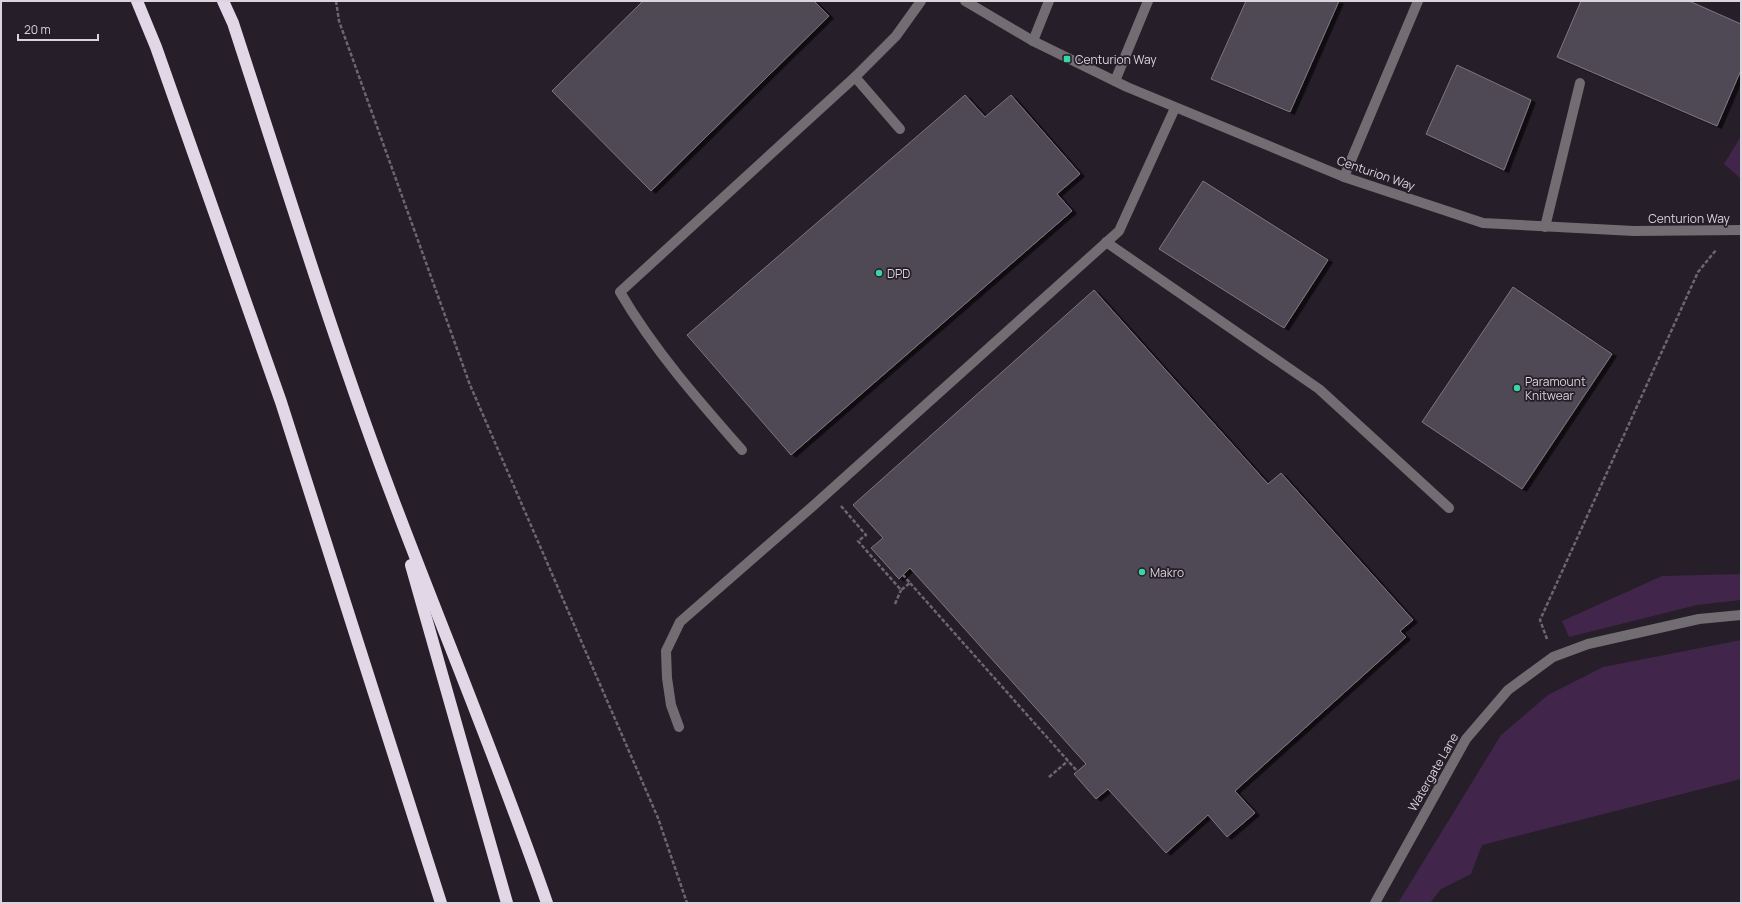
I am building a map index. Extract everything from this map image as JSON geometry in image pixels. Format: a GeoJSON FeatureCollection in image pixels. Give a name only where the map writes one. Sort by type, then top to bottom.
{"type":"FeatureCollection","features":[{"type":"Feature","properties":{"kind":"highway"},"geometry":{"type":"LineString","coordinates":[[137,1],[156,47],[281,402],[441,903]]}},
{"type":"Feature","properties":{"kind":"highway"},"geometry":{"type":"LineString","coordinates":[[223,1],[233,23],[339,345],[392,498],[512,802],[547,903]]}},
{"type":"Feature","properties":{"kind":"highway"},"geometry":{"type":"LineString","coordinates":[[392,498],[507,903]]}},
{"type":"Feature","properties":{"kind":"street"},"geometry":{"type":"LineString","coordinates":[[742,450],[662,355],[640,325],[620,292],[855,77],[896,36],[921,1]]}},
{"type":"Feature","properties":{"kind":"street","name":"Centurion Way"},"geometry":{"type":"LineString","coordinates":[[965,1],[1033,41],[1175,108],[1344,177],[1483,223],[1634,231],[1741,230]]}},
{"type":"Feature","properties":{"kind":"street"},"geometry":{"type":"LineString","coordinates":[[1033,41],[1049,1]]}},
{"type":"Feature","properties":{"kind":"street"},"geometry":{"type":"LineString","coordinates":[[1115,81],[1148,1]]}},
{"type":"Feature","properties":{"kind":"street"},"geometry":{"type":"LineString","coordinates":[[1344,177],[1418,1]]}},
{"type":"Feature","properties":{"kind":"street"},"geometry":{"type":"LineString","coordinates":[[855,77],[900,128]]}},
{"type":"Feature","properties":{"kind":"street"},"geometry":{"type":"LineString","coordinates":[[1545,227],[1580,83]]}},
{"type":"Feature","properties":{"kind":"street"},"geometry":{"type":"LineString","coordinates":[[679,727],[670,698],[667,678],[666,651],[680,622],[829,492],[1119,231],[1175,108]]}},
{"type":"Feature","properties":{"kind":"street"},"geometry":{"type":"LineString","coordinates":[[1106,242],[1319,389],[1449,508]]}},
{"type":"Feature","properties":{"kind":"street","name":"Watergate Lane"},"geometry":{"type":"LineString","coordinates":[[1375,903],[1466,739],[1508,690],[1553,657],[1588,644],[1699,619],[1741,615]]}},
{"type":"Feature","properties":{"kind":"path"},"geometry":{"type":"LineString","coordinates":[[336,1],[339,21],[470,385],[658,818],[687,903]]}},
{"type":"Feature","properties":{"kind":"path"},"geometry":{"type":"LineString","coordinates":[[1553,657],[1540,620],[1698,272],[1730,231]]}},
{"type":"Feature","properties":{"kind":"path"},"geometry":{"type":"LineString","coordinates":[[829,492],[866,534],[858,541],[901,590]]}},
{"type":"Feature","properties":{"kind":"path"},"geometry":{"type":"LineString","coordinates":[[903,575],[1077,771]]}},
{"type":"Feature","properties":{"kind":"path"},"geometry":{"type":"LineString","coordinates":[[895,604],[901,590],[910,583]]}},
{"type":"Feature","properties":{"kind":"path"},"geometry":{"type":"LineString","coordinates":[[1050,777],[1068,760]]}},
{"type":"Feature","properties":{"kind":"shaded area"},"geometry":{"type":"Polygon","coordinates":[[[1741,136],[1741,179],[1724,164],[1741,136]]]}},
{"type":"Feature","properties":{"kind":"shaded area"},"geometry":{"type":"Polygon","coordinates":[[[1741,574],[1741,600],[1697,605],[1569,637],[1562,621],[1662,576],[1741,574]]]}},
{"type":"Feature","properties":{"kind":"shaded area"},"geometry":{"type":"Polygon","coordinates":[[[1741,640],[1741,779],[1482,845],[1471,874],[1441,889],[1430,903],[1398,903],[1501,735],[1548,695],[1603,667],[1741,640]]]}},
{"type":"Feature","properties":{"kind":"building"},"geometry":{"type":"Polygon","coordinates":[[[643,1],[814,1],[829,16],[651,191],[552,91],[643,1]]]}},
{"type":"Feature","properties":{"kind":"building"},"geometry":{"type":"Polygon","coordinates":[[[1246,1],[1339,1],[1290,112],[1211,79],[1246,1]]]}},
{"type":"Feature","properties":{"kind":"building"},"geometry":{"type":"Polygon","coordinates":[[[1581,1],[1689,1],[1741,24],[1741,70],[1717,126],[1557,57],[1581,1]]]}},
{"type":"Feature","properties":{"kind":"building"},"geometry":{"type":"Polygon","coordinates":[[[1457,65],[1531,100],[1504,170],[1426,134],[1457,65]]]}},
{"type":"Feature","properties":{"kind":"building","name":"DPD"},"geometry":{"type":"Polygon","coordinates":[[[965,95],[985,117],[1011,95],[1080,174],[1057,194],[1072,211],[791,455],[687,335],[965,95]]]}},
{"type":"Feature","properties":{"kind":"building"},"geometry":{"type":"Polygon","coordinates":[[[1203,181],[1328,260],[1284,328],[1159,249],[1203,181]]]}},
{"type":"Feature","properties":{"kind":"building","name":"Paramount Knitwear"},"geometry":{"type":"Polygon","coordinates":[[[1513,287],[1612,354],[1522,489],[1422,422],[1513,287]]]}},
{"type":"Feature","properties":{"kind":"building","name":"Makro"},"geometry":{"type":"Polygon","coordinates":[[[1094,290],[1268,484],[1281,473],[1413,620],[1400,631],[1406,637],[1235,791],[1255,813],[1227,837],[1208,815],[1166,853],[1108,789],[1096,799],[1074,774],[1086,764],[910,568],[899,579],[871,548],[883,538],[853,505],[1094,290]]]}},
{"type":"Feature","properties":{"kind":"place","name":"Centurion Way"},"geometry":{"type":"Point","coordinates":[1067,59]}},
{"type":"Feature","properties":{"kind":"place","name":"DPD"},"geometry":{"type":"Point","coordinates":[879,273]}},
{"type":"Feature","properties":{"kind":"place","name":"Paramount Knitwear"},"geometry":{"type":"Point","coordinates":[1517,388]}},
{"type":"Feature","properties":{"kind":"place","name":"Makro"},"geometry":{"type":"Point","coordinates":[1142,572]}}]}
